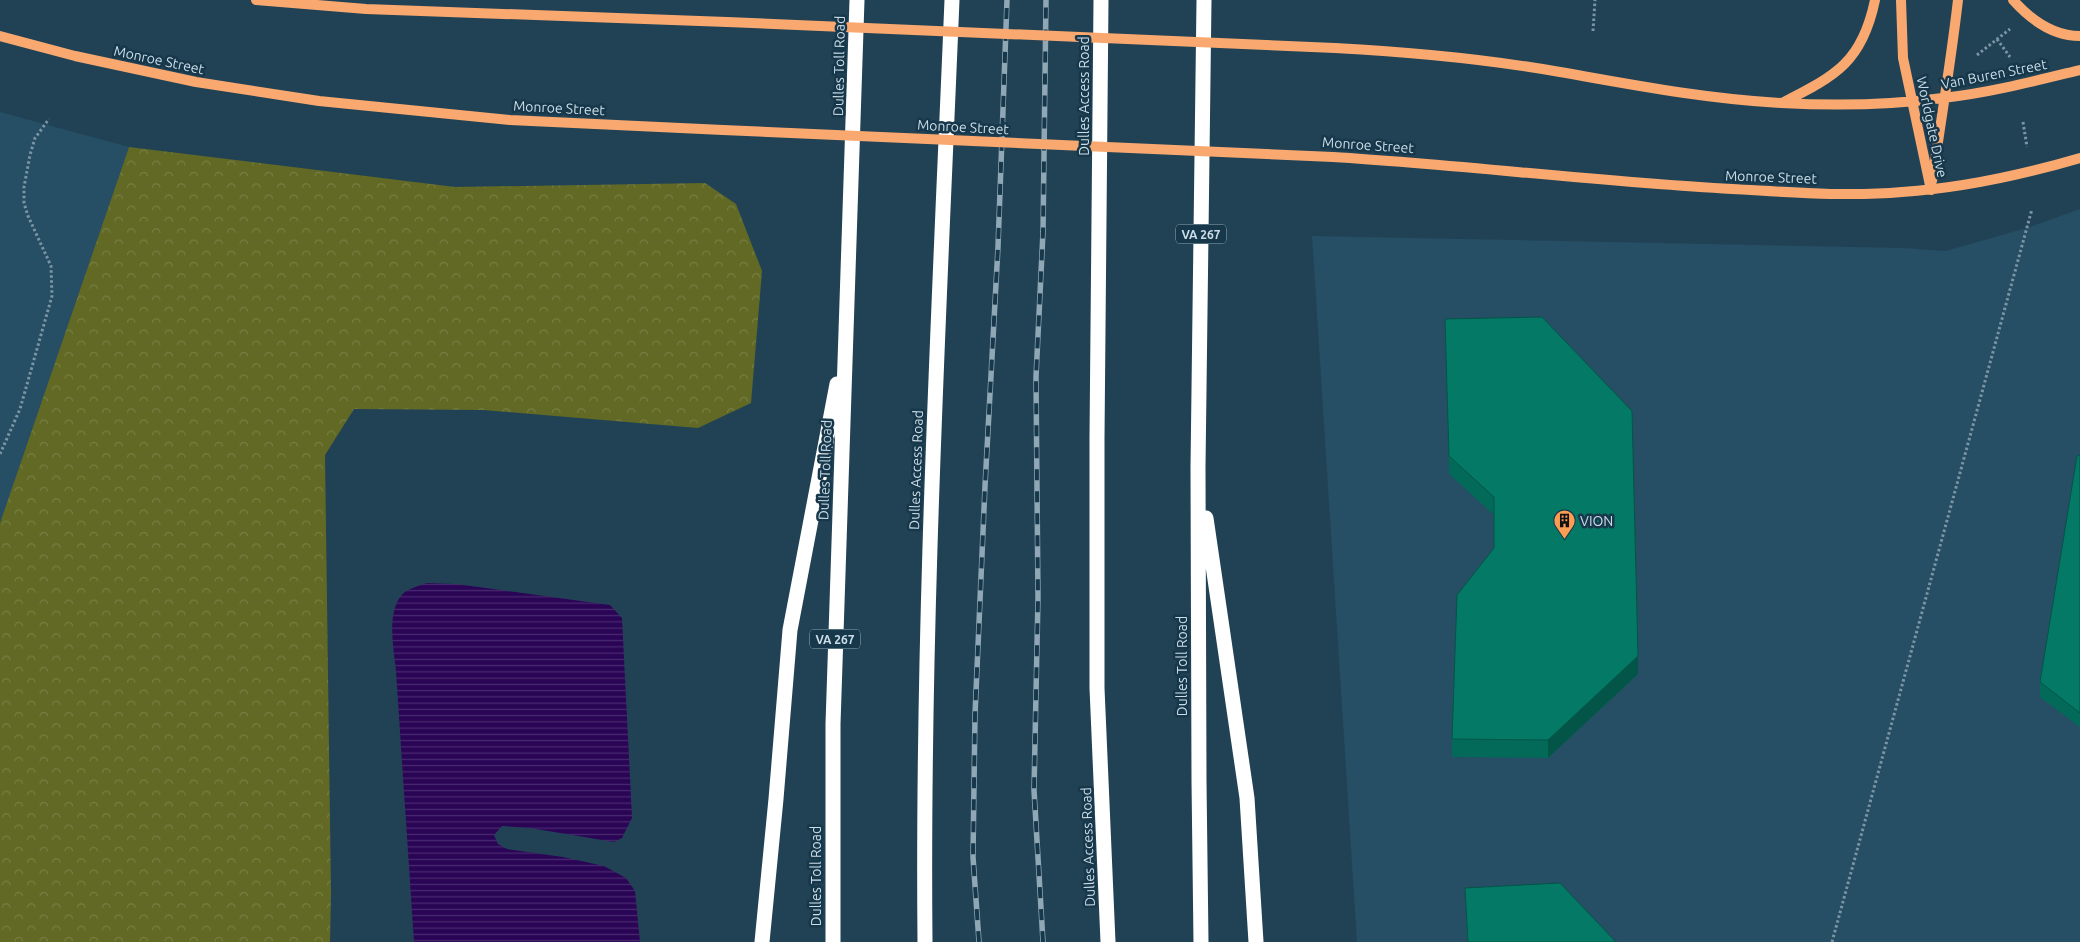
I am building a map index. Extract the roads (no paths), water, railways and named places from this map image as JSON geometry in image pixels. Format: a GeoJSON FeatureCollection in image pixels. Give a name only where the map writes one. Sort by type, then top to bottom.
{"type":"FeatureCollection","features":[{"type":"Feature","properties":{"kind":"highway","name":"Dulles Toll Road"},"geometry":{"type":"LineString","coordinates":[[833,942],[833,724],[857,0]]}},
{"type":"Feature","properties":{"kind":"highway","name":"Dulles Access Road"},"geometry":{"type":"LineString","coordinates":[[925,942],[924,817],[928,569],[952,0]]}},
{"type":"Feature","properties":{"kind":"highway","name":"Dulles Access Road"},"geometry":{"type":"LineString","coordinates":[[1101,0],[1097,438],[1098,688],[1108,942]]}},
{"type":"Feature","properties":{"kind":"highway","name":"Dulles Toll Road"},"geometry":{"type":"LineString","coordinates":[[1201,942],[1198,467],[1204,0]]}},
{"type":"Feature","properties":{"kind":"highway"},"geometry":{"type":"LineString","coordinates":[[762,942],[790,630],[847,336]]}},
{"type":"Feature","properties":{"kind":"highway"},"geometry":{"type":"LineString","coordinates":[[1198,467],[1247,798],[1256,942]]}},
{"type":"Feature","properties":{"kind":"main road"},"geometry":{"type":"LineString","coordinates":[[256,0],[366,9],[727,22],[1335,48],[1454,57],[1560,72],[1670,92],[1781,103],[1848,105],[1912,101]]}},
{"type":"Feature","properties":{"kind":"main road"},"geometry":{"type":"LineString","coordinates":[[1781,103],[1831,77],[1853,56],[1870,21],[1875,0]]}},
{"type":"Feature","properties":{"kind":"main road","name":"Worldgate Drive"},"geometry":{"type":"LineString","coordinates":[[1901,0],[1903,58],[1931,190]]}},
{"type":"Feature","properties":{"kind":"main road","name":"Worldgate Drive"},"geometry":{"type":"LineString","coordinates":[[1931,190],[1952,56],[1958,0]]}},
{"type":"Feature","properties":{"kind":"main road"},"geometry":{"type":"LineString","coordinates":[[2013,0],[2025,14],[2048,28],[2080,36]]}},
{"type":"Feature","properties":{"kind":"main road","name":"Monroe Street"},"geometry":{"type":"LineString","coordinates":[[0,36],[75,56],[257,92],[319,101],[510,120],[1333,156],[1440,164],[1646,184],[1753,190],[1880,194],[1931,190]]}},
{"type":"Feature","properties":{"kind":"main road","name":"Van Buren Street"},"geometry":{"type":"LineString","coordinates":[[1912,101],[1944,98],[2016,86],[2080,70]]}},
{"type":"Feature","properties":{"kind":"main road"},"geometry":{"type":"LineString","coordinates":[[1931,190],[2002,177],[2080,158]]}},
{"type":"Feature","properties":{"kind":"railway"},"geometry":{"type":"LineString","coordinates":[[979,942],[973,857],[975,715],[998,247],[1007,0]]}},
{"type":"Feature","properties":{"kind":"railway"},"geometry":{"type":"LineString","coordinates":[[1043,942],[1034,790],[1038,598],[1036,377],[1043,232],[1046,0]]}},
{"type":"Feature","properties":{"kind":"place","name":"VION"},"geometry":{"type":"Point","coordinates":[1564,540]}}]}
